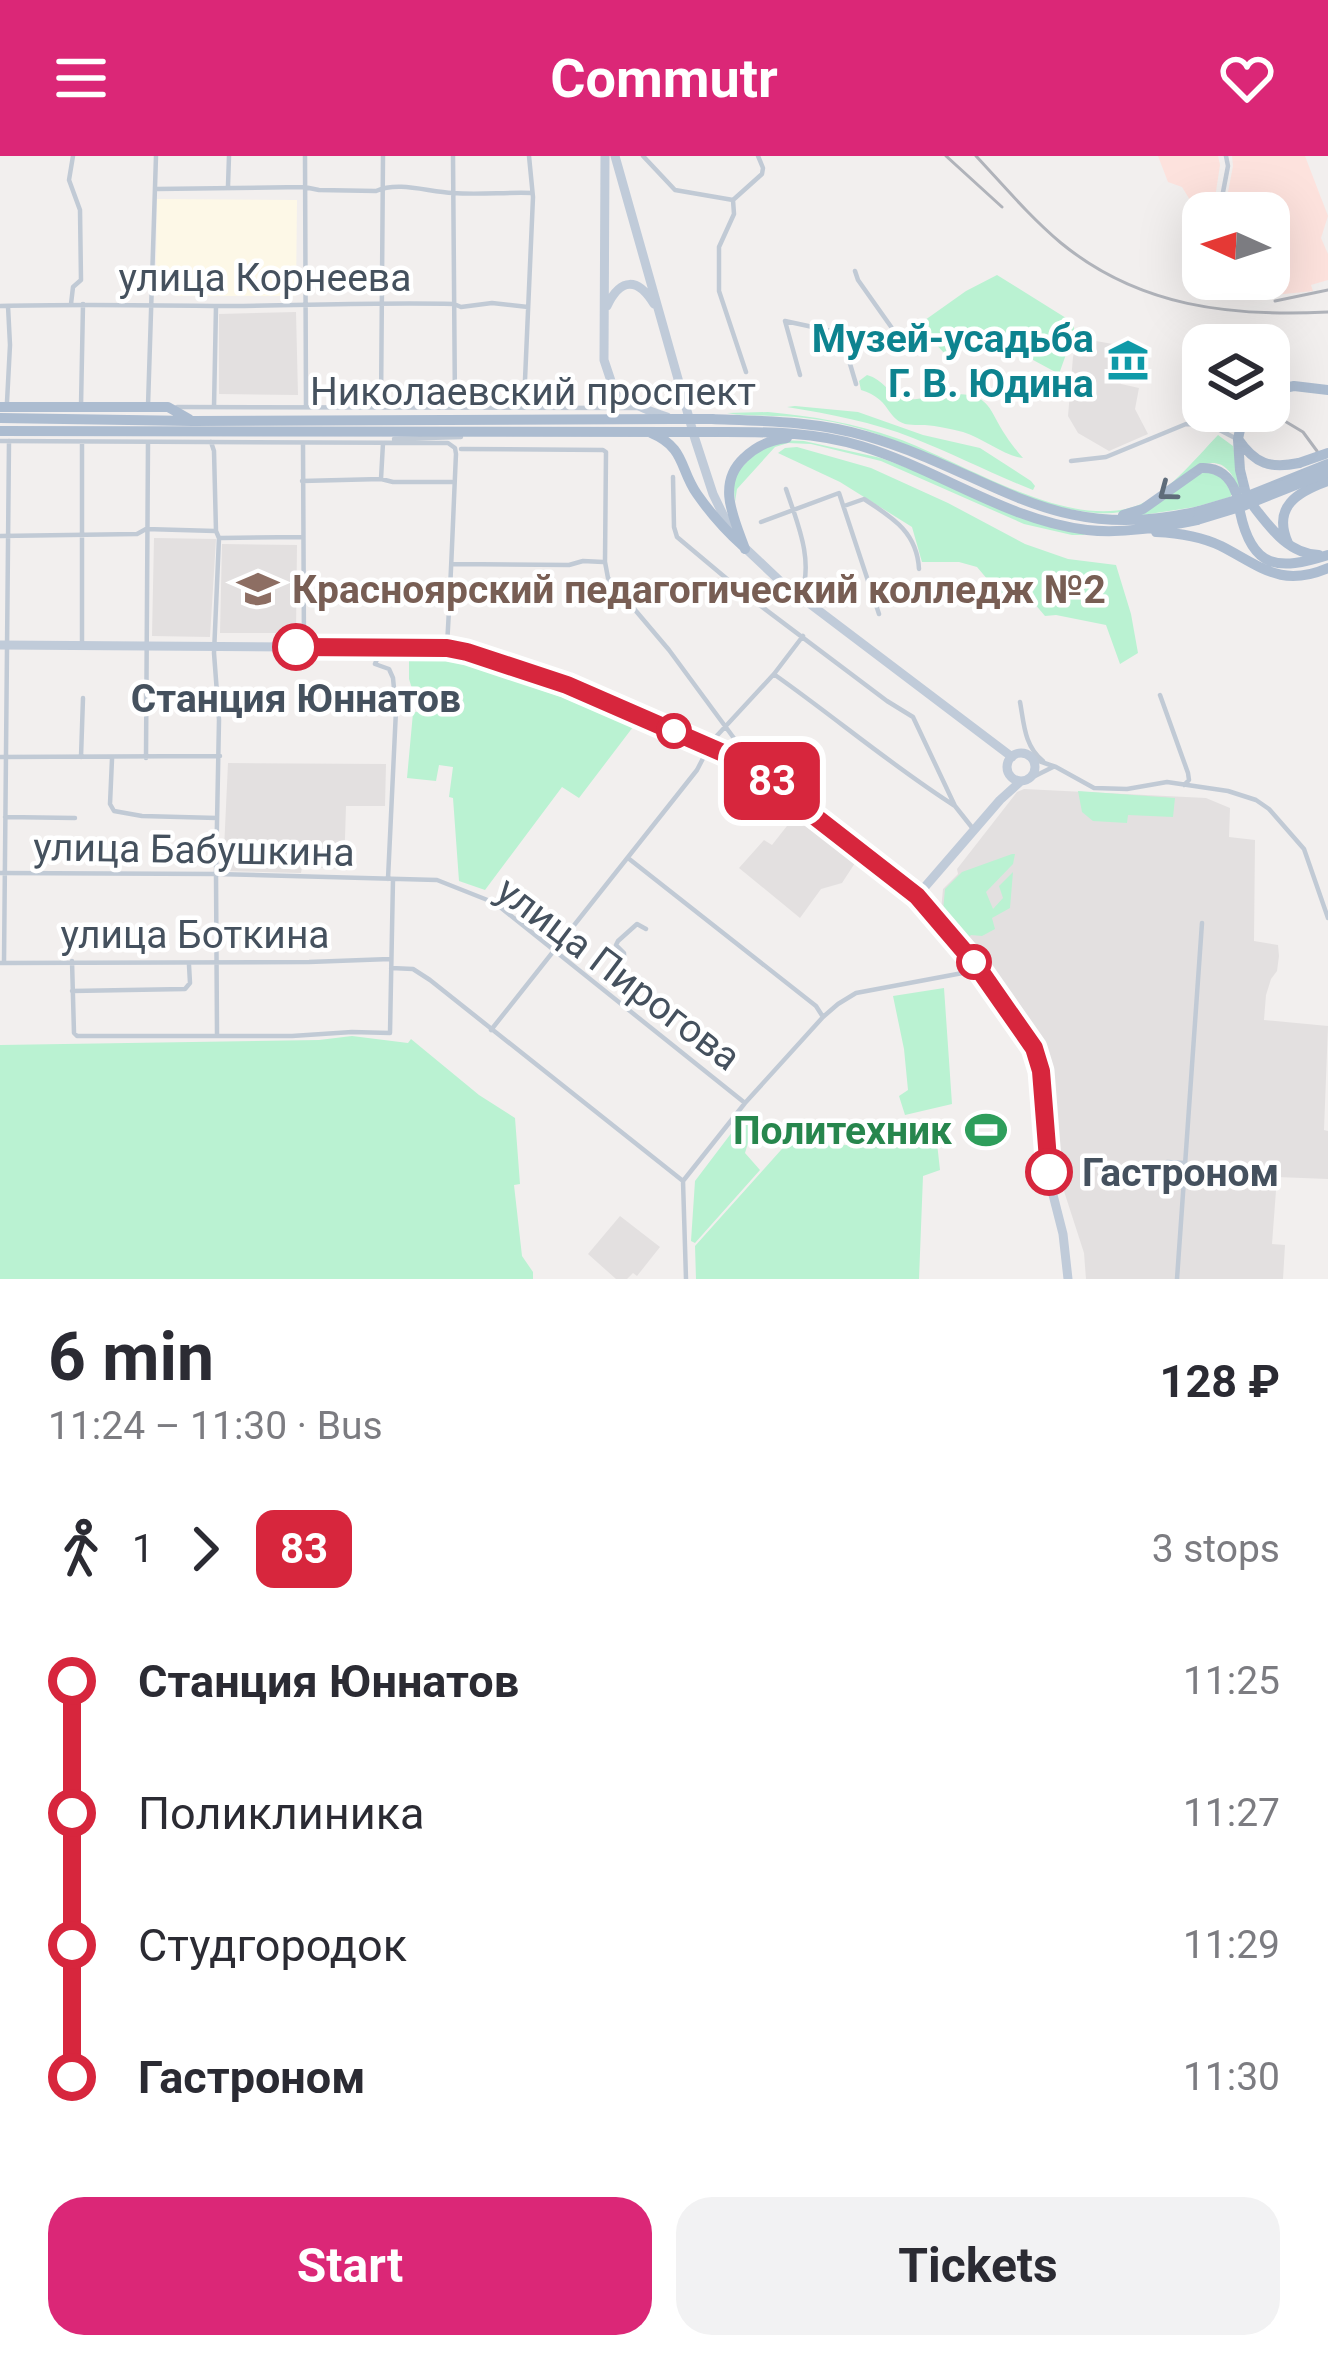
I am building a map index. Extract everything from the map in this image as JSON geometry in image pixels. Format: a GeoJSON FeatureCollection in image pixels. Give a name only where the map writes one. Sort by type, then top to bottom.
{"type":"FeatureCollection","features":[{"type":"Feature","properties":{"kind":"main road"},"geometry":{"type":"LineString","coordinates":[[605,156],[604,360],[616,402],[610,406]]}},
{"type":"Feature","properties":{"kind":"main road"},"geometry":{"type":"LineString","coordinates":[[615,156],[695,440],[731,530],[761,566],[1012,757]]}},
{"type":"Feature","properties":{"kind":"main road"},"geometry":{"type":"LineString","coordinates":[[605,310],[620,287],[640,285],[663,319]]}},
{"type":"Feature","properties":{"kind":"main road"},"geometry":{"type":"LineString","coordinates":[[612,384],[628,402],[672,425]]}},
{"type":"Feature","properties":{"kind":"main road"},"geometry":{"type":"LineString","coordinates":[[1290,387],[1328,390]]}},
{"type":"Feature","properties":{"kind":"main road"},"geometry":{"type":"LineString","coordinates":[[2,412],[148,406],[168,407],[192,421]]}},
{"type":"Feature","properties":{"kind":"main road","name":"Николаевский проспект"},"geometry":{"type":"LineString","coordinates":[[2,412],[192,421],[803,423],[858,434],[1032,505],[1084,518],[1109,521],[1198,515]]}},
{"type":"Feature","properties":{"kind":"main road","name":"Николаевский проспект"},"geometry":{"type":"LineString","coordinates":[[0,431],[643,430],[672,425]]}},
{"type":"Feature","properties":{"kind":"main road","name":"Николаевский проспект"},"geometry":{"type":"LineString","coordinates":[[713,426],[848,442],[903,460],[1048,522],[1087,530],[1129,530],[1198,515],[1325,476]]}},
{"type":"Feature","properties":{"kind":"main road"},"geometry":{"type":"LineString","coordinates":[[643,430],[674,446],[692,488],[712,517],[745,548]]}},
{"type":"Feature","properties":{"kind":"main road"},"geometry":{"type":"LineString","coordinates":[[1084,518],[1134,513],[1202,469],[1222,472],[1241,492],[1239,432]]}},
{"type":"Feature","properties":{"kind":"main road"},"geometry":{"type":"LineString","coordinates":[[745,548],[729,501],[734,469],[772,440],[809,436]]}},
{"type":"Feature","properties":{"kind":"main road"},"geometry":{"type":"LineString","coordinates":[[1238,440],[1260,464],[1283,466],[1328,453]]}},
{"type":"Feature","properties":{"kind":"main road"},"geometry":{"type":"LineString","coordinates":[[1292,546],[1282,521],[1291,502],[1325,476]]}},
{"type":"Feature","properties":{"kind":"main road"},"geometry":{"type":"LineString","coordinates":[[1254,507],[1276,535],[1292,546],[1306,554],[1328,555]]}},
{"type":"Feature","properties":{"kind":"main road"},"geometry":{"type":"LineString","coordinates":[[1240,512],[1254,551],[1270,561],[1294,564],[1328,555]]}},
{"type":"Feature","properties":{"kind":"main road"},"geometry":{"type":"LineString","coordinates":[[1129,530],[1191,535],[1282,576],[1298,578],[1328,568]]}},
{"type":"Feature","properties":{"kind":"main road"},"geometry":{"type":"LineString","coordinates":[[3,645],[447,648],[567,685],[756,768],[917,896],[976,965],[1034,1048],[1041,1071],[1050,1183],[1068,1279]]}},
{"type":"Feature","properties":{"kind":"main road"},"geometry":{"type":"LineString","coordinates":[[917,896],[1000,800],[1026,779],[1035,766],[1024,753],[1012,757],[1000,800]]}},
{"type":"Feature","properties":{"kind":"main road"},"geometry":{"type":"LineString","coordinates":[[1010,775],[1026,779]]}},
{"type":"Feature","properties":{"kind":"main road"},"geometry":{"type":"LineString","coordinates":[[917,896],[923,912],[1002,1005]]}},
{"type":"Feature","properties":{"kind":"street"},"geometry":{"type":"LineString","coordinates":[[71,304],[73,287],[81,280],[80,210],[69,180],[74,156]]}},
{"type":"Feature","properties":{"kind":"street"},"geometry":{"type":"LineString","coordinates":[[148,406],[156,156]]}},
{"type":"Feature","properties":{"kind":"street"},"geometry":{"type":"LineString","coordinates":[[228,188],[229,156]]}},
{"type":"Feature","properties":{"kind":"street"},"geometry":{"type":"LineString","coordinates":[[305,156],[306,407]]}},
{"type":"Feature","properties":{"kind":"street"},"geometry":{"type":"LineString","coordinates":[[382,407],[383,156]]}},
{"type":"Feature","properties":{"kind":"street"},"geometry":{"type":"LineString","coordinates":[[453,156],[455,407]]}},
{"type":"Feature","properties":{"kind":"street"},"geometry":{"type":"LineString","coordinates":[[525,380],[532,193],[529,156]]}},
{"type":"Feature","properties":{"kind":"street"},"geometry":{"type":"LineString","coordinates":[[644,156],[675,190],[733,200]]}},
{"type":"Feature","properties":{"kind":"street"},"geometry":{"type":"LineString","coordinates":[[733,200],[763,171],[758,156]]}},
{"type":"Feature","properties":{"kind":"street"},"geometry":{"type":"LineString","coordinates":[[1223,192],[1226,156]]}},
{"type":"Feature","properties":{"kind":"street"},"geometry":{"type":"LineString","coordinates":[[156,189],[384,187],[453,194],[532,193]]}},
{"type":"Feature","properties":{"kind":"street"},"geometry":{"type":"LineString","coordinates":[[733,200],[734,214],[719,247],[719,291],[746,373]]}},
{"type":"Feature","properties":{"kind":"street"},"geometry":{"type":"LineString","coordinates":[[855,271],[899,338]]}},
{"type":"Feature","properties":{"kind":"street","name":"улица Корнеева"},"geometry":{"type":"LineString","coordinates":[[4,306],[381,302],[528,307]]}},
{"type":"Feature","properties":{"kind":"street"},"geometry":{"type":"LineString","coordinates":[[81,407],[83,304]]}},
{"type":"Feature","properties":{"kind":"street"},"geometry":{"type":"LineString","coordinates":[[2,412],[10,346],[4,306]]}},
{"type":"Feature","properties":{"kind":"street"},"geometry":{"type":"LineString","coordinates":[[214,407],[216,306]]}},
{"type":"Feature","properties":{"kind":"street"},"geometry":{"type":"LineString","coordinates":[[800,375],[785,321],[842,337],[856,384]]}},
{"type":"Feature","properties":{"kind":"street"},"geometry":{"type":"LineString","coordinates":[[168,407],[639,408]]}},
{"type":"Feature","properties":{"kind":"street"},"geometry":{"type":"LineString","coordinates":[[1071,460],[1106,457],[1186,424],[1210,425],[1238,440]]}},
{"type":"Feature","properties":{"kind":"street"},"geometry":{"type":"LineString","coordinates":[[259,442],[280,429]]}},
{"type":"Feature","properties":{"kind":"street"},"geometry":{"type":"LineString","coordinates":[[383,442],[450,439],[499,430]]}},
{"type":"Feature","properties":{"kind":"street"},"geometry":{"type":"LineString","coordinates":[[0,441],[383,442],[448,443],[459,451],[602,450],[607,455],[604,562],[608,578],[669,650],[756,768]]}},
{"type":"Feature","properties":{"kind":"street"},"geometry":{"type":"LineString","coordinates":[[2,963],[9,441]]}},
{"type":"Feature","properties":{"kind":"street"},"geometry":{"type":"LineString","coordinates":[[82,442],[82,646]]}},
{"type":"Feature","properties":{"kind":"street"},"geometry":{"type":"LineString","coordinates":[[146,758],[148,442]]}},
{"type":"Feature","properties":{"kind":"street"},"geometry":{"type":"LineString","coordinates":[[211,442],[218,535],[218,1034]]}},
{"type":"Feature","properties":{"kind":"street"},"geometry":{"type":"LineString","coordinates":[[303,442],[304,647]]}},
{"type":"Feature","properties":{"kind":"street"},"geometry":{"type":"LineString","coordinates":[[381,479],[383,442]]}},
{"type":"Feature","properties":{"kind":"street"},"geometry":{"type":"LineString","coordinates":[[447,648],[459,451]]}},
{"type":"Feature","properties":{"kind":"street"},"geometry":{"type":"LineString","coordinates":[[673,477],[677,537],[913,717],[955,806],[974,830]]}},
{"type":"Feature","properties":{"kind":"street"},"geometry":{"type":"LineString","coordinates":[[302,481],[454,482]]}},
{"type":"Feature","properties":{"kind":"street"},"geometry":{"type":"LineString","coordinates":[[786,489],[806,563],[800,597]]}},
{"type":"Feature","properties":{"kind":"street"},"geometry":{"type":"LineString","coordinates":[[761,522],[839,494],[879,614]]}},
{"type":"Feature","properties":{"kind":"street"},"geometry":{"type":"LineString","coordinates":[[844,506],[865,499],[897,520],[909,532],[919,569]]}},
{"type":"Feature","properties":{"kind":"street"},"geometry":{"type":"LineString","coordinates":[[0,536],[137,534],[146,529],[303,537]]}},
{"type":"Feature","properties":{"kind":"street"},"geometry":{"type":"LineString","coordinates":[[453,565],[604,562]]}},
{"type":"Feature","properties":{"kind":"street"},"geometry":{"type":"LineString","coordinates":[[491,1030],[697,770],[709,747],[803,636]]}},
{"type":"Feature","properties":{"kind":"street"},"geometry":{"type":"LineString","coordinates":[[72,961],[77,1036],[390,1034],[396,710],[393,678],[388,669],[375,664],[383,647]]}},
{"type":"Feature","properties":{"kind":"street"},"geometry":{"type":"LineString","coordinates":[[774,674],[955,806]]}},
{"type":"Feature","properties":{"kind":"street"},"geometry":{"type":"LineString","coordinates":[[1160,695],[1188,773],[1184,785]]}},
{"type":"Feature","properties":{"kind":"street"},"geometry":{"type":"LineString","coordinates":[[81,757],[83,698]]}},
{"type":"Feature","properties":{"kind":"street"},"geometry":{"type":"LineString","coordinates":[[1020,702],[1037,757],[1094,788],[1127,789],[1167,782],[1241,794],[1269,809],[1304,849],[1328,918]]}},
{"type":"Feature","properties":{"kind":"street"},"geometry":{"type":"LineString","coordinates":[[3,757],[220,756]]}},
{"type":"Feature","properties":{"kind":"street"},"geometry":{"type":"LineString","coordinates":[[112,758],[110,805],[114,811],[217,818]]}},
{"type":"Feature","properties":{"kind":"street"},"geometry":{"type":"LineString","coordinates":[[1033,759],[1053,766]]}},
{"type":"Feature","properties":{"kind":"street"},"geometry":{"type":"LineString","coordinates":[[1026,779],[1053,766]]}},
{"type":"Feature","properties":{"kind":"street"},"geometry":{"type":"LineString","coordinates":[[5,818],[75,818]]}},
{"type":"Feature","properties":{"kind":"street"},"geometry":{"type":"LineString","coordinates":[[626,857],[816,1006],[823,1017]]}},
{"type":"Feature","properties":{"kind":"street","name":"улица Бабушкина"},"geometry":{"type":"LineString","coordinates":[[2,873],[390,879]]}},
{"type":"Feature","properties":{"kind":"street","name":"улица Пирогова"},"geometry":{"type":"LineString","coordinates":[[390,879],[437,880],[495,903],[746,1103]]}},
{"type":"Feature","properties":{"kind":"street"},"geometry":{"type":"LineString","coordinates":[[1177,1279],[1202,923]]}},
{"type":"Feature","properties":{"kind":"street"},"geometry":{"type":"LineString","coordinates":[[624,957],[618,941],[637,924],[646,929]]}},
{"type":"Feature","properties":{"kind":"street","name":"улица Боткина"},"geometry":{"type":"LineString","coordinates":[[2,963],[391,959]]}},
{"type":"Feature","properties":{"kind":"street"},"geometry":{"type":"LineString","coordinates":[[72,991],[185,989],[190,983],[189,963]]}},
{"type":"Feature","properties":{"kind":"street"},"geometry":{"type":"LineString","coordinates":[[391,968],[413,969],[683,1181]]}},
{"type":"Feature","properties":{"kind":"street"},"geometry":{"type":"LineString","coordinates":[[686,1279],[683,1181],[823,1017],[856,993],[971,972]]}},
{"type":"Feature","properties":{"kind":"street"},"geometry":{"type":"LineString","coordinates":[[1167,1162],[1185,1163]]}},
{"type":"Feature","properties":{"kind":"shaded area"},"geometry":{"type":"Polygon","coordinates":[[[1158,156],[1218,156],[1216,192],[1185,192],[1168,182],[1158,156]]]}},
{"type":"Feature","properties":{"kind":"shaded area"},"geometry":{"type":"Polygon","coordinates":[[[1232,156],[1305,156],[1328,216],[1321,238],[1328,254],[1328,280],[1311,285],[1313,291],[1290,293],[1290,192],[1228,192],[1232,156]]]}},
{"type":"Feature","properties":{"kind":"shaded area"},"geometry":{"type":"Polygon","coordinates":[[[157,199],[297,200],[296,296],[175,296],[175,269],[156,269],[157,199]]]}},
{"type":"Feature","properties":{"kind":"shaded area"},"geometry":{"type":"Polygon","coordinates":[[[296,312],[298,395],[219,394],[219,314],[296,312]]]}},
{"type":"Feature","properties":{"kind":"shaded area"},"geometry":{"type":"Polygon","coordinates":[[[1078,338],[1119,345],[1112,365],[1121,384],[1139,388],[1135,409],[1148,434],[1109,451],[1078,433],[1068,416],[1078,338]]]}},
{"type":"Feature","properties":{"kind":"shaded area"},"geometry":{"type":"Polygon","coordinates":[[[154,538],[216,539],[210,637],[152,636],[154,538]]]}},
{"type":"Feature","properties":{"kind":"shaded area","name":"Красноярский педагогический колледж №2"},"geometry":{"type":"Polygon","coordinates":[[[222,544],[297,545],[296,633],[220,633],[222,544]]]}},
{"type":"Feature","properties":{"kind":"shaded area"},"geometry":{"type":"Polygon","coordinates":[[[228,763],[386,764],[385,806],[346,806],[344,869],[223,871],[228,763]]]}},
{"type":"Feature","properties":{"kind":"shaded area"},"geometry":{"type":"Polygon","coordinates":[[[1024,789],[1206,798],[1230,808],[1229,837],[1255,840],[1254,941],[1278,945],[1279,956],[1266,995],[1264,1020],[1328,1026],[1324,1130],[1328,1131],[1328,1179],[1277,1177],[1272,1244],[1285,1245],[1283,1279],[1086,1279],[1084,1253],[1063,1188],[1046,1048],[941,911],[943,889],[1024,789]]]}},
{"type":"Feature","properties":{"kind":"shaded area"},"geometry":{"type":"Polygon","coordinates":[[[794,817],[855,863],[842,883],[821,889],[800,918],[739,868],[764,840],[772,845],[794,817]]]}},
{"type":"Feature","properties":{"kind":"shaded area"},"geometry":{"type":"Polygon","coordinates":[[[620,1216],[660,1247],[637,1276],[633,1273],[627,1279],[616,1279],[588,1254],[620,1216]]]}},
{"type":"Feature","properties":{"kind":"green space"},"geometry":{"type":"Polygon","coordinates":[[[997,275],[1074,323],[1059,374],[989,336],[966,337],[945,354],[918,325],[997,275]]]}},
{"type":"Feature","properties":{"kind":"green space"},"geometry":{"type":"Polygon","coordinates":[[[867,375],[906,399],[974,396],[991,411],[1023,458],[963,432],[899,421],[878,398],[861,390],[859,381],[867,375]]]}},
{"type":"Feature","properties":{"kind":"green space"},"geometry":{"type":"Polygon","coordinates":[[[787,407],[858,412],[923,435],[980,448],[1035,486],[1033,490],[882,427],[787,407]]]}},
{"type":"Feature","properties":{"kind":"green space"},"geometry":{"type":"Polygon","coordinates":[[[768,412],[833,421],[880,433],[1045,501],[1106,511],[1133,507],[1156,495],[1218,435],[1233,446],[1242,493],[1222,465],[1211,463],[1199,466],[1150,501],[1131,510],[1104,513],[1065,508],[1004,489],[854,427],[824,420],[727,413],[768,412]]]}},
{"type":"Feature","properties":{"kind":"green space"},"geometry":{"type":"Polygon","coordinates":[[[776,440],[804,441],[881,458],[1086,535],[1024,524],[881,461],[811,444],[775,447],[737,489],[735,502],[733,477],[754,454],[776,440]]]}},
{"type":"Feature","properties":{"kind":"green space"},"geometry":{"type":"Polygon","coordinates":[[[797,447],[871,468],[1025,544],[1068,559],[1116,565],[1138,653],[1120,664],[1106,625],[1045,616],[1028,596],[999,593],[977,567],[922,562],[912,527],[840,482],[778,453],[797,447]]]}},
{"type":"Feature","properties":{"kind":"green space"},"geometry":{"type":"Polygon","coordinates":[[[1199,474],[1222,477],[1230,497],[1136,516],[1199,474]]]}},
{"type":"Feature","properties":{"kind":"green space"},"geometry":{"type":"Polygon","coordinates":[[[409,658],[456,660],[633,727],[579,798],[562,787],[485,890],[459,881],[453,798],[449,797],[453,767],[439,765],[436,781],[407,778],[413,713],[419,711],[409,679],[409,658]]]}},
{"type":"Feature","properties":{"kind":"green space"},"geometry":{"type":"Polygon","coordinates":[[[1078,791],[1175,798],[1173,817],[1128,815],[1127,823],[1093,821],[1082,812],[1078,791]]]}},
{"type":"Feature","properties":{"kind":"green space"},"geometry":{"type":"Polygon","coordinates":[[[1012,854],[1013,864],[986,892],[993,909],[1003,898],[999,886],[1013,872],[1010,908],[992,918],[995,929],[967,939],[943,911],[945,889],[962,872],[1012,854]]]}},
{"type":"Feature","properties":{"kind":"green space"},"geometry":{"type":"Polygon","coordinates":[[[944,988],[952,1104],[905,1115],[899,1096],[908,1090],[904,1049],[893,996],[944,988]]]}},
{"type":"Feature","properties":{"kind":"green space"},"geometry":{"type":"Polygon","coordinates":[[[352,1036],[408,1043],[411,1039],[515,1118],[520,1184],[514,1185],[522,1256],[533,1279],[0,1279],[0,1045],[352,1036]]]}},
{"type":"Feature","properties":{"kind":"green space"},"geometry":{"type":"Polygon","coordinates":[[[745,1115],[751,1133],[745,1153],[760,1170],[695,1243],[691,1241],[695,1181],[745,1115]]]}},
{"type":"Feature","properties":{"kind":"green space"},"geometry":{"type":"Polygon","coordinates":[[[806,1122],[817,1135],[847,1145],[935,1125],[940,1170],[923,1176],[919,1279],[696,1279],[695,1246],[806,1122]]]}},
{"type":"Feature","properties":{"kind":"railway"},"geometry":{"type":"LineString","coordinates":[[946,156],[1002,207]]}},
{"type":"Feature","properties":{"kind":"railway"},"geometry":{"type":"LineString","coordinates":[[976,156],[1061,243],[1122,281],[1154,294],[1221,309],[1328,312]]}},
{"type":"Feature","properties":{"kind":"railway"},"geometry":{"type":"LineString","coordinates":[[1275,301],[1328,290]]}},
{"type":"Feature","properties":{"kind":"railway"},"geometry":{"type":"LineString","coordinates":[[1290,424],[1303,432],[1317,451]]}},
{"type":"Feature","properties":{"kind":"bus line","name":"83"},"geometry":{"type":"LineString","coordinates":[[296,647],[467,652],[567,685],[756,768],[917,896],[976,965],[1038,1059],[1049,1172]]}},
{"type":"Feature","properties":{"kind":"place","name":"Музей-усадьба Г. В. Юдина"},"geometry":{"type":"Point","coordinates":[1128,360]}},
{"type":"Feature","properties":{"kind":"place","name":"Красноярский педагогический колледж №2"},"geometry":{"type":"Point","coordinates":[258,589]}},
{"type":"Feature","properties":{"kind":"place","name":"Станция Юннатов"},"geometry":{"type":"Point","coordinates":[296,647]}},
{"type":"Feature","properties":{"kind":"place","name":"Политехник"},"geometry":{"type":"Point","coordinates":[986,1130]}},
{"type":"Feature","properties":{"kind":"place","name":"Гастроном"},"geometry":{"type":"Point","coordinates":[1049,1172]}}]}
